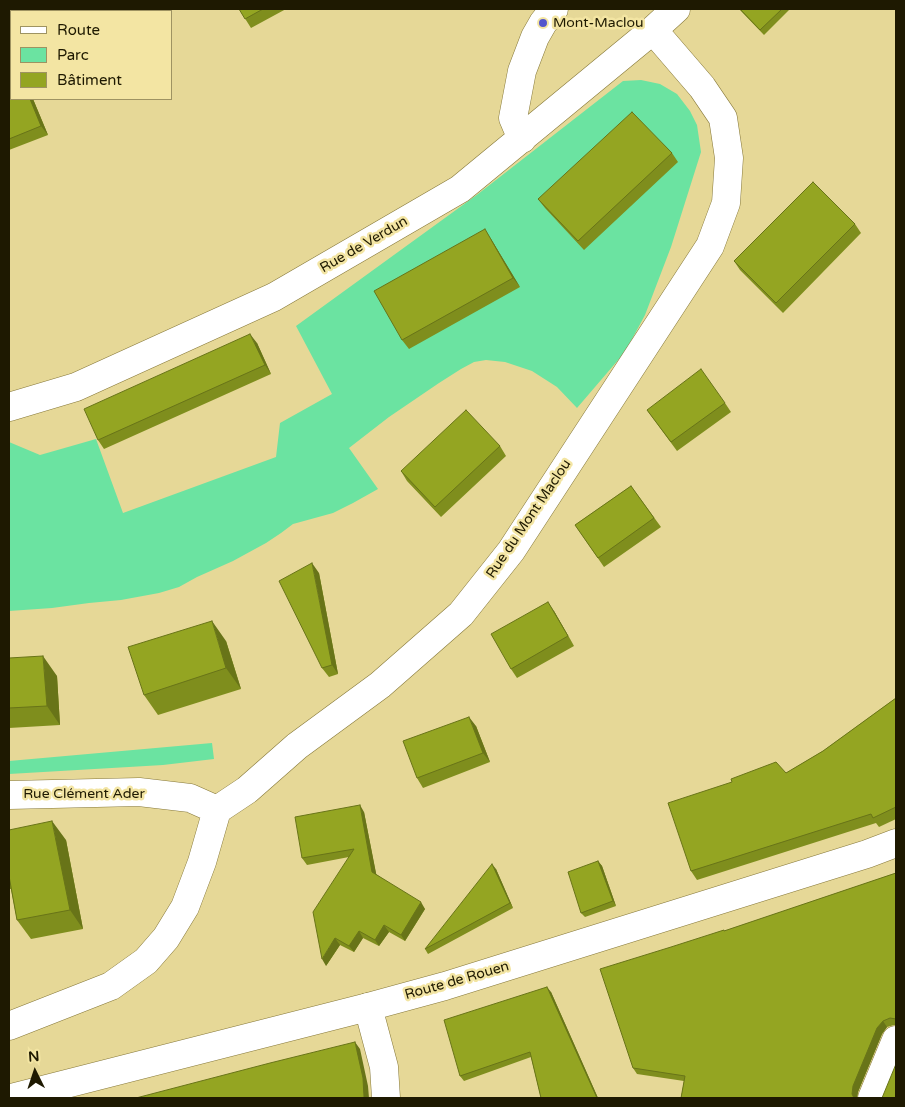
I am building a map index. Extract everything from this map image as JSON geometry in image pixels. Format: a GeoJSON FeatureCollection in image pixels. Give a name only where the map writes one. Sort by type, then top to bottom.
{"type":"FeatureCollection","features":[{"type":"Feature","properties":{"kind":"street"},"geometry":{"type":"LineString","coordinates":[[522,139],[513,118],[522,71],[535,38],[543,23],[554,9]]}},
{"type":"Feature","properties":{"kind":"street","name":"Rue de Verdun"},"geometry":{"type":"LineString","coordinates":[[9,407],[76,388],[274,297],[460,189],[676,9]]}},
{"type":"Feature","properties":{"kind":"street","name":"Rue du Mont Maclou"},"geometry":{"type":"LineString","coordinates":[[217,810],[247,790],[297,746],[380,685],[461,614],[511,551],[710,246],[726,203],[729,158],[723,118],[702,87],[653,30]]}},
{"type":"Feature","properties":{"kind":"street","name":"Rue Clément Ader"},"geometry":{"type":"LineString","coordinates":[[9,795],[139,792],[190,798],[217,810]]}},
{"type":"Feature","properties":{"kind":"street"},"geometry":{"type":"LineString","coordinates":[[9,1026],[111,986],[146,961],[166,938],[185,908],[202,862],[217,810]]}},
{"type":"Feature","properties":{"kind":"street","name":"Route de Rouen"},"geometry":{"type":"LineString","coordinates":[[11,1098],[368,1007],[488,973],[867,854],[896,843]]}},
{"type":"Feature","properties":{"kind":"street"},"geometry":{"type":"LineString","coordinates":[[368,1007],[384,1067],[386,1098]]}},
{"type":"Feature","properties":{"kind":"street"},"geometry":{"type":"LineString","coordinates":[[872,1098],[896,1040]]}},
{"type":"Feature","properties":{"kind":"green space"},"geometry":{"type":"Polygon","coordinates":[[[641,80],[660,84],[677,94],[690,111],[697,125],[701,152],[671,247],[645,315],[625,352],[577,408],[557,387],[532,371],[505,362],[486,360],[474,362],[389,417],[349,448],[378,489],[353,503],[333,513],[293,524],[266,543],[179,587],[121,600],[9,611],[9,442],[40,455],[96,439],[123,513],[276,457],[280,423],[332,394],[296,326],[478,194],[623,81],[641,80]]]}},
{"type":"Feature","properties":{"kind":"green space"},"geometry":{"type":"Polygon","coordinates":[[[212,743],[214,759],[163,765],[9,774],[9,761],[212,743]]]}},
{"type":"Feature","properties":{"kind":"building"},"geometry":{"type":"Polygon","coordinates":[[[155,9],[156,10],[62,10],[155,9]]]}},
{"type":"Feature","properties":{"kind":"building"},"geometry":{"type":"Polygon","coordinates":[[[239,9],[263,9],[245,19],[239,9]]]}},
{"type":"Feature","properties":{"kind":"building"},"geometry":{"type":"Polygon","coordinates":[[[740,9],[782,9],[760,30],[740,9]]]}},
{"type":"Feature","properties":{"kind":"building"},"geometry":{"type":"Polygon","coordinates":[[[9,86],[10,100],[30,100],[41,126],[9,139],[9,86]]]}},
{"type":"Feature","properties":{"kind":"building"},"geometry":{"type":"Polygon","coordinates":[[[632,112],[672,153],[578,241],[538,199],[632,112]]]}},
{"type":"Feature","properties":{"kind":"building"},"geometry":{"type":"Polygon","coordinates":[[[813,182],[855,224],[776,303],[734,261],[813,182]]]}},
{"type":"Feature","properties":{"kind":"building"},"geometry":{"type":"Polygon","coordinates":[[[485,229],[513,278],[402,340],[374,291],[485,229]]]}},
{"type":"Feature","properties":{"kind":"building"},"geometry":{"type":"Polygon","coordinates":[[[250,334],[265,365],[98,440],[84,409],[250,334]]]}},
{"type":"Feature","properties":{"kind":"building"},"geometry":{"type":"Polygon","coordinates":[[[701,369],[725,403],[671,442],[647,410],[701,369]]]}},
{"type":"Feature","properties":{"kind":"building"},"geometry":{"type":"Polygon","coordinates":[[[466,410],[500,446],[435,507],[401,471],[466,410]]]}},
{"type":"Feature","properties":{"kind":"building"},"geometry":{"type":"Polygon","coordinates":[[[631,486],[654,518],[598,558],[575,525],[631,486]]]}},
{"type":"Feature","properties":{"kind":"building"},"geometry":{"type":"Polygon","coordinates":[[[312,563],[332,665],[322,668],[279,581],[312,563]]]}},
{"type":"Feature","properties":{"kind":"building"},"geometry":{"type":"Polygon","coordinates":[[[548,602],[568,636],[511,669],[491,634],[548,602]]]}},
{"type":"Feature","properties":{"kind":"building"},"geometry":{"type":"Polygon","coordinates":[[[212,621],[226,668],[144,695],[128,647],[212,621]]]}},
{"type":"Feature","properties":{"kind":"building"},"geometry":{"type":"Polygon","coordinates":[[[43,656],[47,706],[9,708],[9,658],[43,656]]]}},
{"type":"Feature","properties":{"kind":"building"},"geometry":{"type":"Polygon","coordinates":[[[896,698],[896,807],[873,818],[871,814],[691,871],[668,803],[732,782],[731,779],[776,762],[786,773],[823,751],[896,698]]]}},
{"type":"Feature","properties":{"kind":"building"},"geometry":{"type":"Polygon","coordinates":[[[469,717],[483,753],[417,778],[403,741],[469,717]]]}},
{"type":"Feature","properties":{"kind":"building"},"geometry":{"type":"Polygon","coordinates":[[[360,805],[372,872],[421,902],[401,935],[384,925],[375,940],[359,931],[349,946],[335,938],[322,959],[313,912],[354,849],[302,858],[295,817],[360,805]]]}},
{"type":"Feature","properties":{"kind":"building"},"geometry":{"type":"Polygon","coordinates":[[[52,821],[70,910],[17,920],[9,876],[9,830],[52,821]]]}},
{"type":"Feature","properties":{"kind":"building"},"geometry":{"type":"Polygon","coordinates":[[[598,861],[613,901],[581,913],[568,872],[598,861]]]}},
{"type":"Feature","properties":{"kind":"building"},"geometry":{"type":"Polygon","coordinates":[[[492,864],[510,903],[425,949],[492,864]]]}},
{"type":"Feature","properties":{"kind":"building"},"geometry":{"type":"Polygon","coordinates":[[[896,873],[896,1019],[890,1018],[883,1021],[877,1028],[853,1086],[852,1094],[854,1098],[681,1098],[685,1076],[633,1068],[600,969],[724,931],[896,873]]]}},
{"type":"Feature","properties":{"kind":"building"},"geometry":{"type":"Polygon","coordinates":[[[547,987],[597,1098],[541,1098],[530,1052],[460,1076],[444,1020],[547,987]]]}},
{"type":"Feature","properties":{"kind":"building"},"geometry":{"type":"Polygon","coordinates":[[[355,1042],[363,1078],[364,1098],[136,1098],[270,1063],[355,1042]]]}},
{"type":"Feature","properties":{"kind":"building"},"geometry":{"type":"Polygon","coordinates":[[[896,1064],[896,1098],[882,1098],[896,1064]]]}},
{"type":"Feature","properties":{"kind":"place","name":"Mont-Maclou"},"geometry":{"type":"Point","coordinates":[543,23]}}]}
